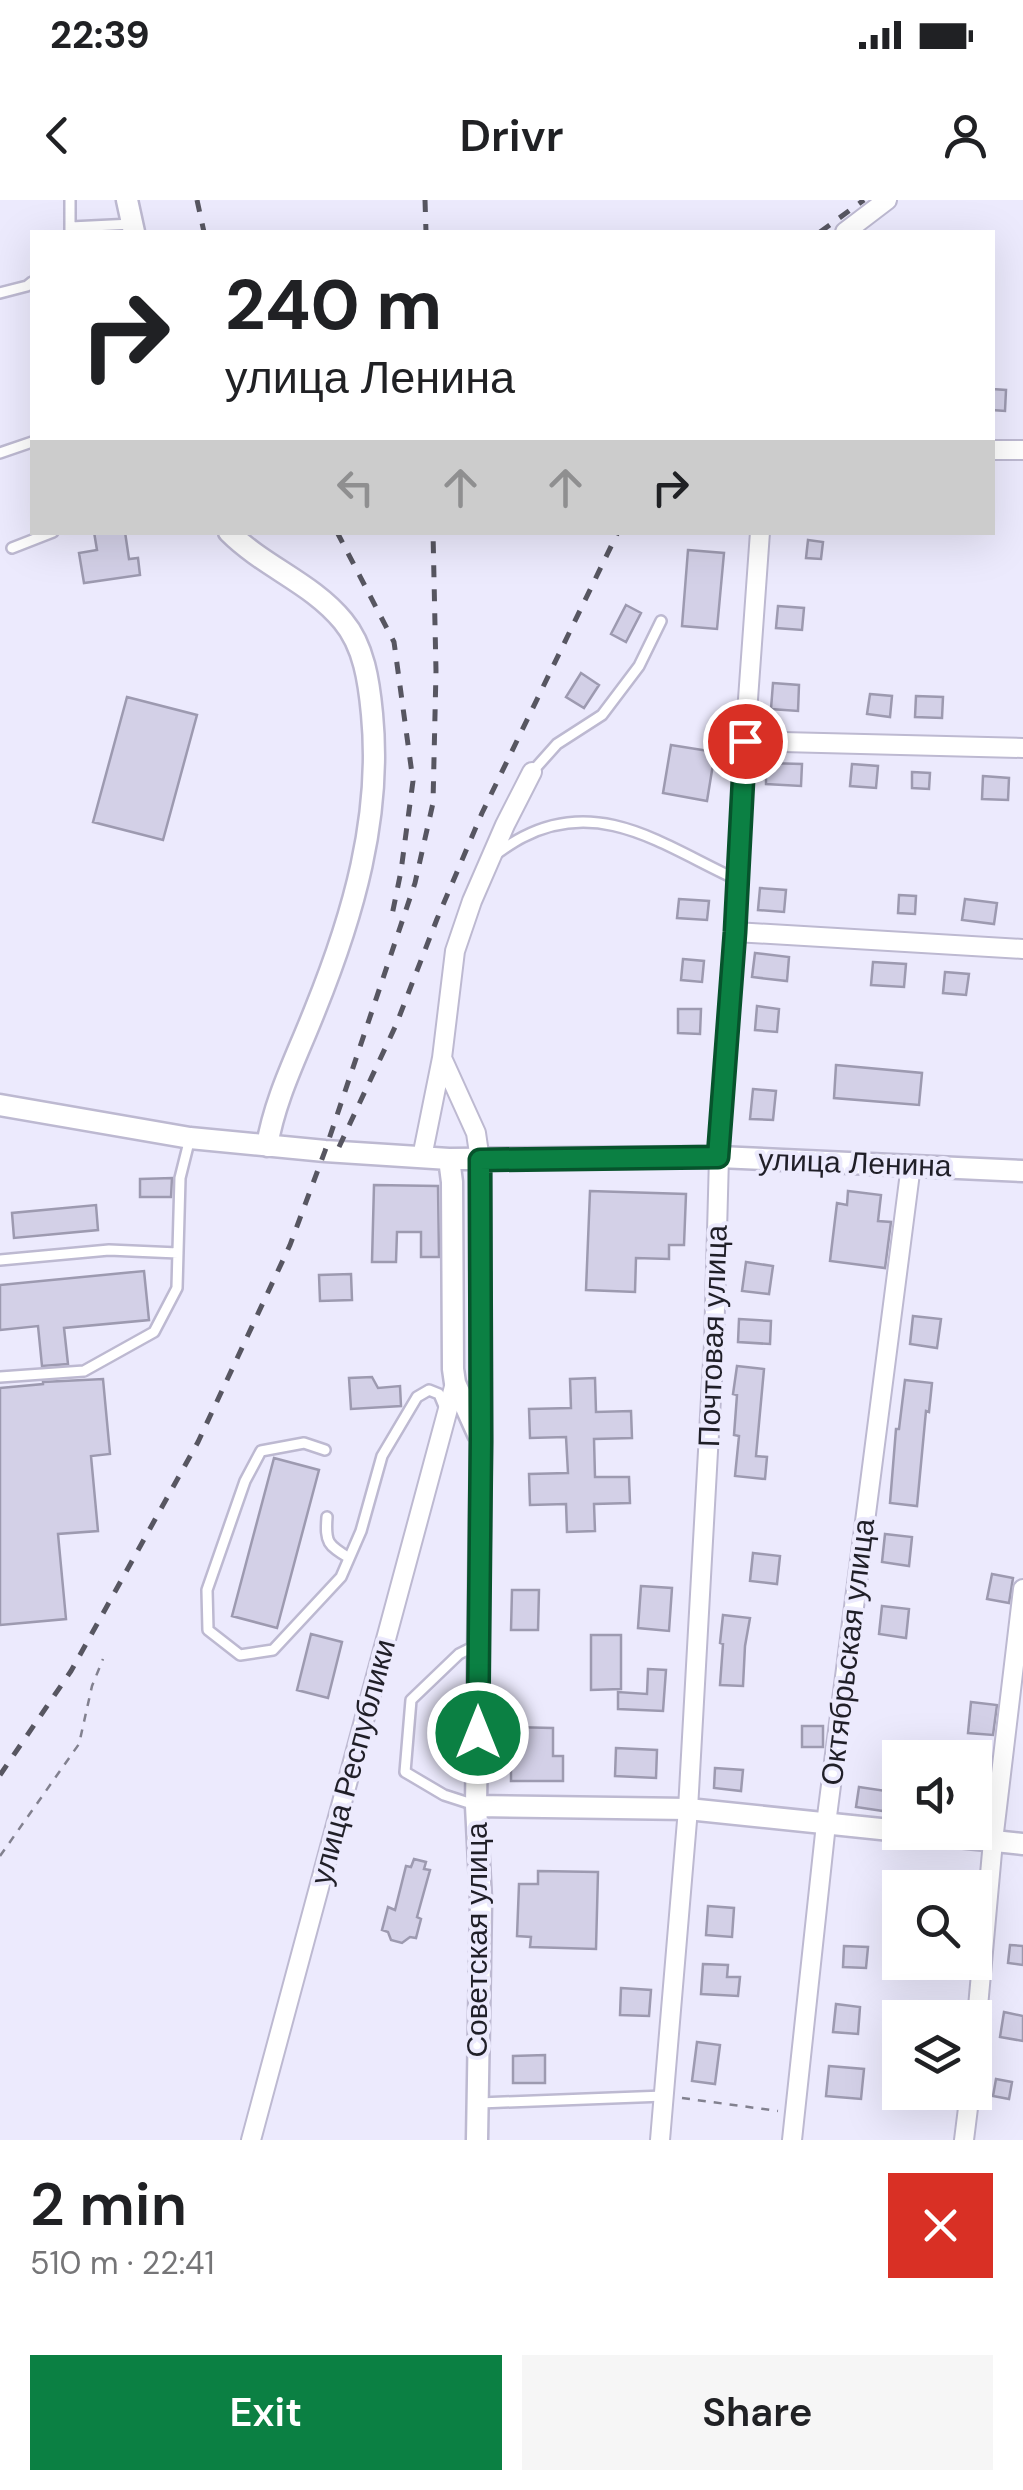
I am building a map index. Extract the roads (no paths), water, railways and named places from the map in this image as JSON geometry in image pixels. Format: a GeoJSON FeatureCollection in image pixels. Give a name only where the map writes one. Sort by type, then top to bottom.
{"type":"FeatureCollection","features":[{"type":"Feature","properties":{"kind":"street"},"geometry":{"type":"LineString","coordinates":[[127,200],[133,228]]}},
{"type":"Feature","properties":{"kind":"street"},"geometry":{"type":"LineString","coordinates":[[849,230],[887,200]]}},
{"type":"Feature","properties":{"kind":"street"},"geometry":{"type":"LineString","coordinates":[[995,450],[1023,450]]}},
{"type":"Feature","properties":{"kind":"street"},"geometry":{"type":"LineString","coordinates":[[232,535],[253,554],[323,600],[346,624],[363,658],[375,749],[371,819],[350,912],[322,993],[278,1097],[267,1146]]}},
{"type":"Feature","properties":{"kind":"street","name":"Почтовая улица"},"geometry":{"type":"LineString","coordinates":[[660,2140],[688,1809],[714,1344],[718,1157],[760,535]]}},
{"type":"Feature","properties":{"kind":"street"},"geometry":{"type":"LineString","coordinates":[[745,741],[1023,748]]}},
{"type":"Feature","properties":{"kind":"street"},"geometry":{"type":"LineString","coordinates":[[422,1157],[442,1058],[455,950],[472,900],[532,772]]}},
{"type":"Feature","properties":{"kind":"street"},"geometry":{"type":"LineString","coordinates":[[735,932],[1023,949]]}},
{"type":"Feature","properties":{"kind":"street"},"geometry":{"type":"LineString","coordinates":[[442,1058],[476,1133],[480,1160]]}},
{"type":"Feature","properties":{"kind":"street","name":"улица Ленина"},"geometry":{"type":"LineString","coordinates":[[0,1104],[190,1138],[449,1159],[718,1157],[1023,1170]]}},
{"type":"Feature","properties":{"kind":"street","name":"Советская улица"},"geometry":{"type":"LineString","coordinates":[[449,1159],[453,1369],[455,1383],[481,1440]]}},
{"type":"Feature","properties":{"kind":"street","name":"Советская улица"},"geometry":{"type":"LineString","coordinates":[[477,2140],[481,1900],[476,1806],[480,1160]]}},
{"type":"Feature","properties":{"kind":"street","name":"Октябрьская улица"},"geometry":{"type":"LineString","coordinates":[[792,2140],[826,1824],[911,1165]]}},
{"type":"Feature","properties":{"kind":"street","name":"улица Республики"},"geometry":{"type":"LineString","coordinates":[[251,2140],[455,1383]]}},
{"type":"Feature","properties":{"kind":"street"},"geometry":{"type":"LineString","coordinates":[[979,2000],[1023,1589]]}},
{"type":"Feature","properties":{"kind":"street"},"geometry":{"type":"LineString","coordinates":[[476,1806],[688,1809],[882,1829]]}},
{"type":"Feature","properties":{"kind":"street"},"geometry":{"type":"LineString","coordinates":[[993,1841],[1023,1844]]}},
{"type":"Feature","properties":{"kind":"street"},"geometry":{"type":"LineString","coordinates":[[964,2140],[968,2110]]}},
{"type":"Feature","properties":{"kind":"lane"},"geometry":{"type":"LineString","coordinates":[[70,200],[70,230],[133,228]]}},
{"type":"Feature","properties":{"kind":"lane"},"geometry":{"type":"LineString","coordinates":[[0,293],[30,283]]}},
{"type":"Feature","properties":{"kind":"lane"},"geometry":{"type":"LineString","coordinates":[[0,453],[30,443]]}},
{"type":"Feature","properties":{"kind":"lane"},"geometry":{"type":"LineString","coordinates":[[12,548],[45,535]]}},
{"type":"Feature","properties":{"kind":"lane"},"geometry":{"type":"LineString","coordinates":[[532,772],[557,744],[602,715],[639,666],[661,621]]}},
{"type":"Feature","properties":{"kind":"lane"},"geometry":{"type":"LineString","coordinates":[[491,857],[524,836],[569,822],[602,822],[647,834],[738,880]]}},
{"type":"Feature","properties":{"kind":"lane"},"geometry":{"type":"LineString","coordinates":[[0,1377],[84,1372],[154,1332],[177,1288],[180,1178],[190,1138]]}},
{"type":"Feature","properties":{"kind":"lane"},"geometry":{"type":"LineString","coordinates":[[0,1260],[109,1250],[178,1253]]}},
{"type":"Feature","properties":{"kind":"lane"},"geometry":{"type":"LineString","coordinates":[[325,1450],[304,1443],[261,1450],[244,1482],[206,1590],[208,1630],[240,1655],[273,1650],[341,1577],[361,1531],[382,1456],[418,1397],[429,1390],[439,1394],[447,1413]]}},
{"type":"Feature","properties":{"kind":"lane"},"geometry":{"type":"LineString","coordinates":[[327,1517],[330,1547],[349,1558]]}},
{"type":"Feature","properties":{"kind":"lane"},"geometry":{"type":"LineString","coordinates":[[476,1806],[444,1796],[404,1772],[410,1700],[459,1654],[477,1645]]}},
{"type":"Feature","properties":{"kind":"lane"},"geometry":{"type":"LineString","coordinates":[[478,2104],[664,2096]]}},
{"type":"Feature","properties":{"kind":"railway"},"geometry":{"type":"LineString","coordinates":[[197,200],[204,230]]}},
{"type":"Feature","properties":{"kind":"railway"},"geometry":{"type":"LineString","coordinates":[[425,200],[426,230]]}},
{"type":"Feature","properties":{"kind":"railway"},"geometry":{"type":"LineString","coordinates":[[823,230],[864,200]]}},
{"type":"Feature","properties":{"kind":"railway"},"geometry":{"type":"LineString","coordinates":[[339,535],[394,642],[413,781],[391,920]]}},
{"type":"Feature","properties":{"kind":"railway"},"geometry":{"type":"LineString","coordinates":[[0,1775],[71,1671],[198,1442],[290,1245],[325,1151],[415,883],[433,803],[433,535]]}},
{"type":"Feature","properties":{"kind":"railway"},"geometry":{"type":"LineString","coordinates":[[339,1147],[396,1025],[482,813],[617,535]]}}]}
